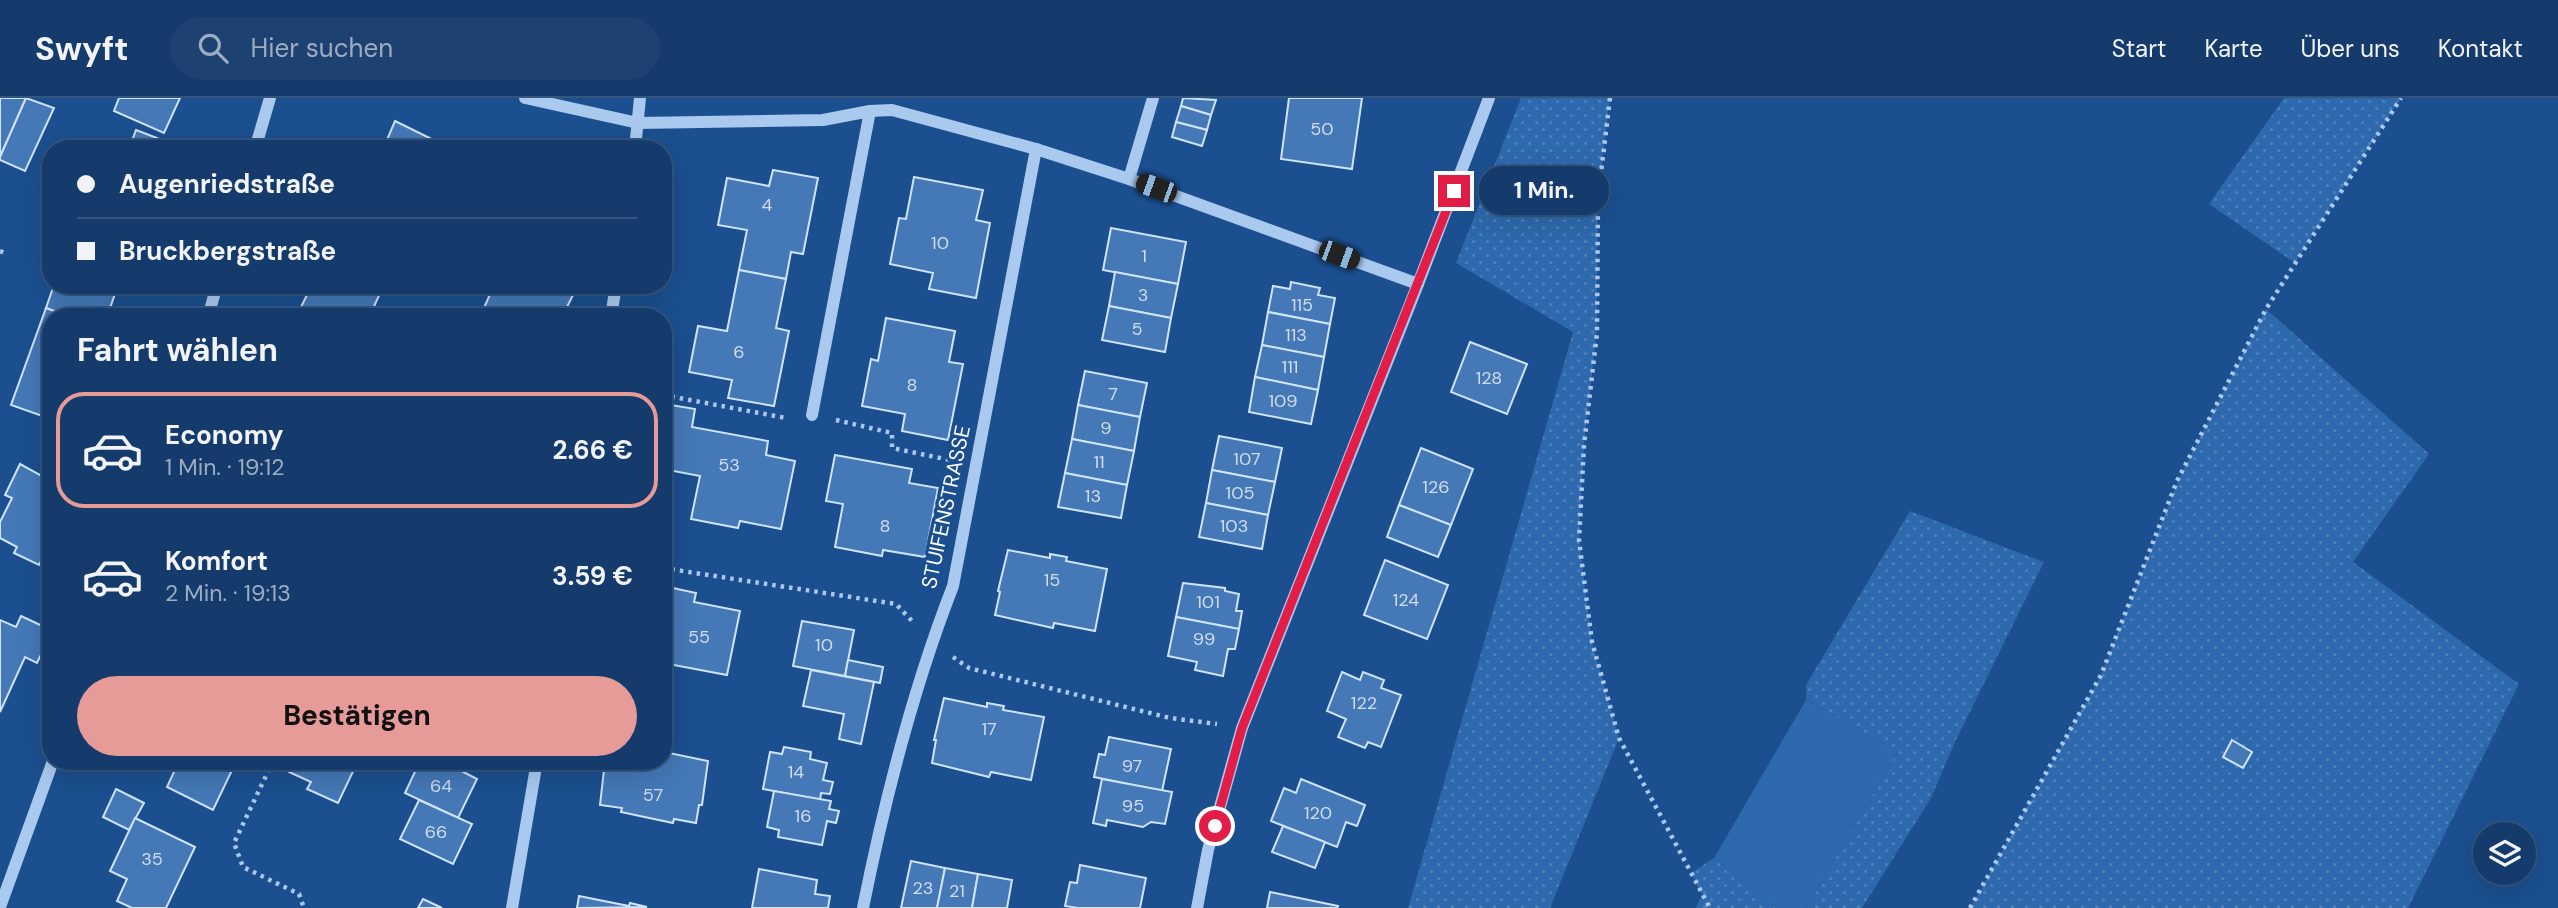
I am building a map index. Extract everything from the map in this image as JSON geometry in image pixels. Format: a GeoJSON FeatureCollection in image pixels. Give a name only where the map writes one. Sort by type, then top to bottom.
{"type":"FeatureCollection","features":[{"type":"Feature","properties":{"kind":"street"},"geometry":{"type":"LineString","coordinates":[[258,140],[270,98]]}},
{"type":"Feature","properties":{"kind":"street"},"geometry":{"type":"LineString","coordinates":[[525,98],[638,123],[823,120],[893,104],[1129,179],[1418,284]]}},
{"type":"Feature","properties":{"kind":"street"},"geometry":{"type":"LineString","coordinates":[[636,140],[640,98]]}},
{"type":"Feature","properties":{"kind":"street"},"geometry":{"type":"LineString","coordinates":[[1129,179],[1153,98]]}},
{"type":"Feature","properties":{"kind":"street"},"geometry":{"type":"LineString","coordinates":[[1197,908],[1208,850],[1242,728],[1489,98]]}},
{"type":"Feature","properties":{"kind":"street"},"geometry":{"type":"LineString","coordinates":[[812,415],[870,111]]}},
{"type":"Feature","properties":{"kind":"street","name":"STUIFENSTRASSE"},"geometry":{"type":"LineString","coordinates":[[863,908],[883,808],[931,642],[953,586],[1036,149]]}},
{"type":"Feature","properties":{"kind":"street"},"geometry":{"type":"LineString","coordinates":[[0,907],[50,770]]}},
{"type":"Feature","properties":{"kind":"street"},"geometry":{"type":"LineString","coordinates":[[512,908],[535,770]]}},
{"type":"Feature","properties":{"kind":"path"},"geometry":{"type":"LineString","coordinates":[[1610,98],[1598,198],[1597,333],[1584,445],[1579,540],[1592,642],[1619,738],[1710,908]]}},
{"type":"Feature","properties":{"kind":"path"},"geometry":{"type":"LineString","coordinates":[[1970,908],[2101,675],[2177,481],[2266,309],[2401,98]]}},
{"type":"Feature","properties":{"kind":"path"},"geometry":{"type":"LineString","coordinates":[[672,396],[723,405]]}},
{"type":"Feature","properties":{"kind":"path"},"geometry":{"type":"LineString","coordinates":[[892,433],[892,448],[975,465]]}},
{"type":"Feature","properties":{"kind":"path"},"geometry":{"type":"LineString","coordinates":[[672,569],[896,604]]}},
{"type":"Feature","properties":{"kind":"path"},"geometry":{"type":"LineString","coordinates":[[969,668],[1170,718],[1242,728]]}},
{"type":"Feature","properties":{"kind":"path"},"geometry":{"type":"LineString","coordinates":[[269,770],[234,843],[243,867],[299,894],[304,908]]}},
{"type":"Feature","properties":{"kind":"shaded area"},"geometry":{"type":"Polygon","coordinates":[[[1521,98],[1610,98],[1598,198],[1597,328],[1584,445],[1579,540],[1592,642],[1619,738],[1550,908],[1408,908],[1573,332],[1456,263],[1521,98]]]}},
{"type":"Feature","properties":{"kind":"shaded area"},"geometry":{"type":"Polygon","coordinates":[[[2284,98],[2401,98],[2295,263],[2209,204],[2284,98]]]}},
{"type":"Feature","properties":{"kind":"shaded area"},"geometry":{"type":"Polygon","coordinates":[[[2266,309],[2429,454],[2353,562],[2519,684],[2408,908],[1970,908],[2101,675],[2181,474],[2266,309]]]}},
{"type":"Feature","properties":{"kind":"shaded area"},"geometry":{"type":"Polygon","coordinates":[[[1910,511],[2044,562],[1955,742],[1931,798],[1862,908],[1806,908],[1898,751],[1806,700],[1806,685],[1910,511]]]}},
{"type":"Feature","properties":{"kind":"shaded area"},"geometry":{"type":"Polygon","coordinates":[[[1806,700],[1898,751],[1806,908],[1776,908],[1714,858],[1806,700]]]}},
{"type":"Feature","properties":{"kind":"shaded area"},"geometry":{"type":"Polygon","coordinates":[[[1714,858],[1776,908],[1696,908],[1702,894],[1691,873],[1714,858]]]}},
{"type":"Feature","properties":{"kind":"building"},"geometry":{"type":"Polygon","coordinates":[[[0,98],[26,98],[0,157],[0,98]]]}},
{"type":"Feature","properties":{"kind":"building"},"geometry":{"type":"Polygon","coordinates":[[[26,98],[54,108],[25,171],[0,160],[0,157],[26,98]]]}},
{"type":"Feature","properties":{"kind":"building"},"geometry":{"type":"Polygon","coordinates":[[[119,98],[180,98],[164,133],[114,111],[119,98]]]}},
{"type":"Feature","properties":{"kind":"building"},"geometry":{"type":"Polygon","coordinates":[[[1183,98],[1216,100],[1211,115],[1181,106],[1183,98]]]}},
{"type":"Feature","properties":{"kind":"building"},"geometry":{"type":"Polygon","coordinates":[[[1289,98],[1362,98],[1352,169],[1281,159],[1289,98]]]}},
{"type":"Feature","properties":{"kind":"building"},"geometry":{"type":"Polygon","coordinates":[[[1181,106],[1211,115],[1207,130],[1176,122],[1181,106]]]}},
{"type":"Feature","properties":{"kind":"building"},"geometry":{"type":"Polygon","coordinates":[[[395,121],[434,140],[387,140],[395,121]]]}},
{"type":"Feature","properties":{"kind":"building"},"geometry":{"type":"Polygon","coordinates":[[[1176,122],[1207,130],[1202,146],[1172,137],[1176,122]]]}},
{"type":"Feature","properties":{"kind":"building"},"geometry":{"type":"Polygon","coordinates":[[[136,130],[162,140],[132,140],[136,130]]]}},
{"type":"Feature","properties":{"kind":"building"},"geometry":{"type":"Polygon","coordinates":[[[773,170],[818,178],[803,254],[791,252],[786,279],[739,270],[747,230],[718,225],[727,178],[769,186],[773,170]]]}},
{"type":"Feature","properties":{"kind":"building"},"geometry":{"type":"Polygon","coordinates":[[[914,177],[983,190],[976,220],[990,223],[976,298],[929,289],[933,273],[890,264],[899,218],[906,219],[914,177]]]}},
{"type":"Feature","properties":{"kind":"building"},"geometry":{"type":"Polygon","coordinates":[[[1111,228],[1186,242],[1178,284],[1103,270],[1111,228]]]}},
{"type":"Feature","properties":{"kind":"building"},"geometry":{"type":"Polygon","coordinates":[[[739,270],[786,279],[776,328],[789,331],[774,406],[728,398],[732,380],[689,372],[698,326],[727,331],[739,270]]]}},
{"type":"Feature","properties":{"kind":"building"},"geometry":{"type":"Polygon","coordinates":[[[1115,272],[1178,284],[1171,318],[1109,306],[1115,272]]]}},
{"type":"Feature","properties":{"kind":"building"},"geometry":{"type":"Polygon","coordinates":[[[1291,282],[1320,288],[1318,295],[1335,298],[1330,324],[1268,312],[1273,286],[1290,289],[1291,282]]]}},
{"type":"Feature","properties":{"kind":"building"},"geometry":{"type":"Polygon","coordinates":[[[51,294],[115,294],[110,308],[46,308],[51,294]]]}},
{"type":"Feature","properties":{"kind":"building"},"geometry":{"type":"Polygon","coordinates":[[[308,294],[380,294],[373,308],[301,307],[308,294]]]}},
{"type":"Feature","properties":{"kind":"building"},"geometry":{"type":"Polygon","coordinates":[[[490,294],[573,295],[566,308],[484,308],[490,294]]]}},
{"type":"Feature","properties":{"kind":"building"},"geometry":{"type":"Polygon","coordinates":[[[1109,306],[1171,318],[1165,352],[1102,340],[1109,306]]]}},
{"type":"Feature","properties":{"kind":"building"},"geometry":{"type":"Polygon","coordinates":[[[1268,312],[1330,324],[1324,357],[1262,345],[1268,312]]]}},
{"type":"Feature","properties":{"kind":"building"},"geometry":{"type":"Polygon","coordinates":[[[886,318],[955,331],[949,362],[963,364],[948,440],[902,431],[905,414],[862,406],[871,359],[878,361],[886,318]]]}},
{"type":"Feature","properties":{"kind":"building"},"geometry":{"type":"Polygon","coordinates":[[[42,319],[42,416],[11,405],[42,319]]]}},
{"type":"Feature","properties":{"kind":"building"},"geometry":{"type":"Polygon","coordinates":[[[1470,342],[1527,364],[1507,414],[1451,392],[1470,342]]]}},
{"type":"Feature","properties":{"kind":"building"},"geometry":{"type":"Polygon","coordinates":[[[1262,345],[1324,357],[1318,390],[1255,377],[1262,345]]]}},
{"type":"Feature","properties":{"kind":"building"},"geometry":{"type":"Polygon","coordinates":[[[1085,371],[1147,383],[1140,417],[1078,405],[1085,371]]]}},
{"type":"Feature","properties":{"kind":"building"},"geometry":{"type":"Polygon","coordinates":[[[1255,377],[1318,390],[1311,424],[1249,412],[1255,377]]]}},
{"type":"Feature","properties":{"kind":"building"},"geometry":{"type":"Polygon","coordinates":[[[672,405],[695,409],[692,427],[768,441],[766,455],[795,461],[781,529],[740,521],[738,528],[691,519],[700,476],[672,471],[672,405]]]}},
{"type":"Feature","properties":{"kind":"building"},"geometry":{"type":"Polygon","coordinates":[[[1078,405],[1140,417],[1134,451],[1072,439],[1078,405]]]}},
{"type":"Feature","properties":{"kind":"building"},"geometry":{"type":"Polygon","coordinates":[[[1219,436],[1282,448],[1275,482],[1212,470],[1219,436]]]}},
{"type":"Feature","properties":{"kind":"building"},"geometry":{"type":"Polygon","coordinates":[[[1072,439],[1134,451],[1127,485],[1065,473],[1072,439]]]}},
{"type":"Feature","properties":{"kind":"building"},"geometry":{"type":"Polygon","coordinates":[[[1421,448],[1473,469],[1451,525],[1399,505],[1421,448]]]}},
{"type":"Feature","properties":{"kind":"building"},"geometry":{"type":"Polygon","coordinates":[[[835,455],[912,469],[909,483],[938,488],[925,557],[883,550],[882,556],[835,547],[843,504],[826,501],[835,455]]]}},
{"type":"Feature","properties":{"kind":"building"},"geometry":{"type":"Polygon","coordinates":[[[20,464],[42,476],[42,559],[39,565],[14,553],[17,547],[0,538],[0,522],[12,498],[5,495],[20,464]]]}},
{"type":"Feature","properties":{"kind":"building"},"geometry":{"type":"Polygon","coordinates":[[[1212,470],[1275,482],[1268,515],[1206,503],[1212,470]]]}},
{"type":"Feature","properties":{"kind":"building"},"geometry":{"type":"Polygon","coordinates":[[[1065,473],[1127,485],[1121,518],[1058,507],[1065,473]]]}},
{"type":"Feature","properties":{"kind":"building"},"geometry":{"type":"Polygon","coordinates":[[[1206,503],[1268,515],[1262,549],[1199,537],[1206,503]]]}},
{"type":"Feature","properties":{"kind":"building"},"geometry":{"type":"Polygon","coordinates":[[[1399,505],[1451,525],[1438,557],[1387,537],[1399,505]]]}},
{"type":"Feature","properties":{"kind":"building"},"geometry":{"type":"Polygon","coordinates":[[[1008,550],[1050,558],[1050,554],[1067,557],[1066,561],[1107,569],[1095,631],[1054,623],[1053,628],[995,615],[1008,550]]]}},
{"type":"Feature","properties":{"kind":"building"},"geometry":{"type":"Polygon","coordinates":[[[1385,560],[1448,585],[1427,639],[1364,615],[1385,560]]]}},
{"type":"Feature","properties":{"kind":"building"},"geometry":{"type":"Polygon","coordinates":[[[1183,583],[1225,588],[1225,591],[1239,594],[1236,611],[1242,611],[1239,629],[1176,617],[1183,583]]]}},
{"type":"Feature","properties":{"kind":"building"},"geometry":{"type":"Polygon","coordinates":[[[673,588],[696,593],[694,602],[740,611],[727,675],[672,665],[673,588]]]}},
{"type":"Feature","properties":{"kind":"building"},"geometry":{"type":"Polygon","coordinates":[[[21,616],[42,626],[42,653],[37,663],[25,657],[0,712],[0,620],[16,627],[21,616]]]}},
{"type":"Feature","properties":{"kind":"building"},"geometry":{"type":"Polygon","coordinates":[[[1176,617],[1239,629],[1235,649],[1228,649],[1223,676],[1195,670],[1197,662],[1168,656],[1176,617]]]}},
{"type":"Feature","properties":{"kind":"building"},"geometry":{"type":"Polygon","coordinates":[[[802,621],[854,630],[845,676],[793,666],[802,621]]]}},
{"type":"Feature","properties":{"kind":"building"},"geometry":{"type":"Polygon","coordinates":[[[848,660],[883,667],[880,683],[845,676],[848,660]]]}},
{"type":"Feature","properties":{"kind":"building"},"geometry":{"type":"Polygon","coordinates":[[[811,670],[874,682],[861,744],[839,739],[844,714],[803,706],[811,670]]]}},
{"type":"Feature","properties":{"kind":"building"},"geometry":{"type":"Polygon","coordinates":[[[1342,672],[1360,680],[1363,672],[1384,680],[1381,688],[1401,695],[1381,747],[1368,742],[1365,748],[1338,737],[1346,719],[1327,711],[1342,672]]]}},
{"type":"Feature","properties":{"kind":"building"},"geometry":{"type":"Polygon","coordinates":[[[944,698],[987,707],[987,703],[1004,706],[1003,710],[1044,717],[1031,780],[991,772],[989,777],[932,763],[934,740],[944,698]]]}},
{"type":"Feature","properties":{"kind":"building"},"geometry":{"type":"Polygon","coordinates":[[[1109,737],[1171,749],[1162,791],[1094,777],[1099,754],[1105,755],[1109,737]]]}},
{"type":"Feature","properties":{"kind":"building"},"geometry":{"type":"Polygon","coordinates":[[[2232,740],[2252,752],[2243,768],[2223,757],[2232,740]]]}},
{"type":"Feature","properties":{"kind":"building"},"geometry":{"type":"Polygon","coordinates":[[[784,747],[811,752],[810,759],[827,763],[823,780],[833,782],[830,794],[821,793],[820,800],[763,789],[770,752],[782,754],[784,747]]]}},
{"type":"Feature","properties":{"kind":"building"},"geometry":{"type":"Polygon","coordinates":[[[672,754],[708,761],[702,805],[699,805],[696,823],[674,819],[673,823],[621,812],[622,808],[600,805],[604,770],[672,770],[672,754]]]}},
{"type":"Feature","properties":{"kind":"building"},"geometry":{"type":"Polygon","coordinates":[[[175,770],[232,770],[213,810],[167,787],[175,770]]]}},
{"type":"Feature","properties":{"kind":"building"},"geometry":{"type":"Polygon","coordinates":[[[354,770],[338,803],[307,789],[311,782],[289,772],[354,770]]]}},
{"type":"Feature","properties":{"kind":"building"},"geometry":{"type":"Polygon","coordinates":[[[416,770],[460,770],[477,779],[458,818],[405,793],[416,770]]]}},
{"type":"Feature","properties":{"kind":"building"},"geometry":{"type":"Polygon","coordinates":[[[1102,779],[1172,792],[1165,824],[1151,822],[1143,827],[1107,820],[1106,826],[1093,823],[1102,779]]]}},
{"type":"Feature","properties":{"kind":"building"},"geometry":{"type":"Polygon","coordinates":[[[1301,779],[1365,805],[1357,826],[1346,822],[1337,847],[1271,821],[1284,788],[1296,793],[1301,779]]]}},
{"type":"Feature","properties":{"kind":"building"},"geometry":{"type":"Polygon","coordinates":[[[116,789],[144,803],[129,830],[103,817],[116,789]]]}},
{"type":"Feature","properties":{"kind":"building"},"geometry":{"type":"Polygon","coordinates":[[[774,791],[831,801],[829,809],[839,811],[836,823],[827,821],[822,845],[778,837],[779,830],[767,827],[774,791]]]}},
{"type":"Feature","properties":{"kind":"building"},"geometry":{"type":"Polygon","coordinates":[[[419,800],[472,824],[453,864],[400,839],[419,800]]]}},
{"type":"Feature","properties":{"kind":"building"},"geometry":{"type":"Polygon","coordinates":[[[135,818],[195,847],[166,908],[132,908],[117,901],[127,879],[110,871],[135,818]]]}},
{"type":"Feature","properties":{"kind":"building"},"geometry":{"type":"Polygon","coordinates":[[[1283,826],[1325,842],[1315,868],[1272,852],[1283,826]]]}},
{"type":"Feature","properties":{"kind":"building"},"geometry":{"type":"Polygon","coordinates":[[[911,861],[945,868],[937,908],[901,908],[911,861]]]}},
{"type":"Feature","properties":{"kind":"building"},"geometry":{"type":"Polygon","coordinates":[[[1080,865],[1146,878],[1140,908],[1065,906],[1070,882],[1077,883],[1080,865]]]}},
{"type":"Feature","properties":{"kind":"building"},"geometry":{"type":"Polygon","coordinates":[[[945,868],[978,874],[972,908],[937,908],[945,868]]]}},
{"type":"Feature","properties":{"kind":"building"},"geometry":{"type":"Polygon","coordinates":[[[759,869],[817,880],[815,894],[830,896],[828,908],[752,908],[759,869]]]}},
{"type":"Feature","properties":{"kind":"building"},"geometry":{"type":"Polygon","coordinates":[[[978,874],[1012,880],[1007,908],[972,908],[978,874]]]}},
{"type":"Feature","properties":{"kind":"building"},"geometry":{"type":"Polygon","coordinates":[[[1270,892],[1338,906],[1267,908],[1270,892]]]}},
{"type":"Feature","properties":{"kind":"building"},"geometry":{"type":"Polygon","coordinates":[[[579,896],[629,906],[630,903],[647,907],[577,908],[579,896]]]}},
{"type":"Feature","properties":{"kind":"building"},"geometry":{"type":"Polygon","coordinates":[[[423,899],[442,908],[418,908],[423,899]]]}},
{"type":"Feature","properties":{"kind":"route"},"geometry":{"type":"LineString","coordinates":[[1215,826],[1242,728],[1454,191]]}}]}
